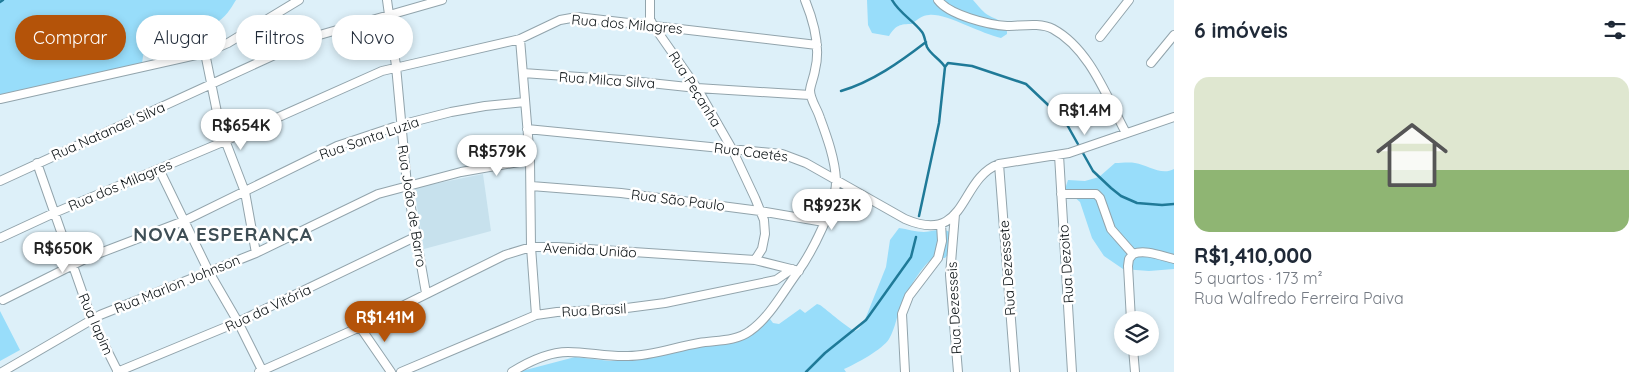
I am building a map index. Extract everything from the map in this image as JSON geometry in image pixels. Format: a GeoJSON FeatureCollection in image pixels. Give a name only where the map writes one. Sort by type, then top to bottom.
{"type":"FeatureCollection","features":[{"type":"Feature","properties":{"kind":"street"},"geometry":{"type":"LineString","coordinates":[[226,44],[299,0]]}},
{"type":"Feature","properties":{"kind":"street","name":"Rua João de Barro"},"geometry":{"type":"LineString","coordinates":[[387,0],[396,66],[407,185],[426,293]]}},
{"type":"Feature","properties":{"kind":"street","name":"Rua Natanael Silva"},"geometry":{"type":"LineString","coordinates":[[0,180],[316,36],[442,0]]}},
{"type":"Feature","properties":{"kind":"street","name":"Rua Peçanha"},"geometry":{"type":"LineString","coordinates":[[650,0],[650,19],[653,25],[697,88],[732,150],[764,220],[765,234],[762,249],[755,260]]}},
{"type":"Feature","properties":{"kind":"street"},"geometry":{"type":"LineString","coordinates":[[512,372],[529,362],[556,353],[641,356],[699,343],[731,339],[740,336],[757,325],[795,270],[811,251],[833,199],[836,181],[820,116],[810,95],[817,56],[817,45],[805,0]]}},
{"type":"Feature","properties":{"kind":"street"},"geometry":{"type":"LineString","coordinates":[[938,0],[950,10],[988,23],[1052,28],[1066,38],[1094,72],[1126,133]]}},
{"type":"Feature","properties":{"kind":"street"},"geometry":{"type":"LineString","coordinates":[[1100,37],[1128,0]]}},
{"type":"Feature","properties":{"kind":"street","name":"Rua dos Milagres"},"geometry":{"type":"LineString","coordinates":[[0,238],[54,213],[225,141],[369,76],[396,66],[520,39],[569,17],[817,45]]}},
{"type":"Feature","properties":{"kind":"street"},"geometry":{"type":"LineString","coordinates":[[1151,63],[1174,34]]}},
{"type":"Feature","properties":{"kind":"street"},"geometry":{"type":"LineString","coordinates":[[520,39],[530,160],[531,247],[536,315]]}},
{"type":"Feature","properties":{"kind":"street"},"geometry":{"type":"LineString","coordinates":[[0,99],[174,60]]}},
{"type":"Feature","properties":{"kind":"street"},"geometry":{"type":"LineString","coordinates":[[206,60],[225,141],[245,192],[256,253]]}},
{"type":"Feature","properties":{"kind":"street","name":"Rua Milca Silva"},"geometry":{"type":"LineString","coordinates":[[524,73],[697,88],[810,95]]}},
{"type":"Feature","properties":{"kind":"street","name":"Rua Santa Luzia"},"geometry":{"type":"LineString","coordinates":[[3,300],[72,265],[184,221],[337,146],[400,125],[469,108],[525,102]]}},
{"type":"Feature","properties":{"kind":"street"},"geometry":{"type":"LineString","coordinates":[[905,372],[902,314],[909,296],[938,258],[942,241],[941,224],[955,214],[980,176],[1000,164],[1081,150],[1174,117]]}},
{"type":"Feature","properties":{"kind":"street","name":"Rua Caetés"},"geometry":{"type":"LineString","coordinates":[[527,129],[732,150],[769,152],[794,157],[917,225],[933,226],[941,224]]}},
{"type":"Feature","properties":{"kind":"street","name":"Rua Dezoito"},"geometry":{"type":"LineString","coordinates":[[1058,155],[1072,372]]}},
{"type":"Feature","properties":{"kind":"street","name":"Rua Marlon Johnson"},"geometry":{"type":"LineString","coordinates":[[2,372],[118,307],[256,253],[367,199],[407,185],[461,172],[530,160]]}},
{"type":"Feature","properties":{"kind":"street","name":"Rua Iapim"},"geometry":{"type":"LineString","coordinates":[[37,163],[92,320],[118,372]]}},
{"type":"Feature","properties":{"kind":"street","name":"Rua Dezessete"},"geometry":{"type":"LineString","coordinates":[[1000,164],[1015,372]]}},
{"type":"Feature","properties":{"kind":"street"},"geometry":{"type":"LineString","coordinates":[[159,169],[209,272],[238,322],[260,371]]}},
{"type":"Feature","properties":{"kind":"street","name":"Rua São Paulo"},"geometry":{"type":"LineString","coordinates":[[531,186],[621,193],[760,211],[824,222]]}},
{"type":"Feature","properties":{"kind":"street"},"geometry":{"type":"LineString","coordinates":[[1061,194],[1096,194],[1100,198],[1111,228],[1132,254]]}},
{"type":"Feature","properties":{"kind":"street","name":"Rua Dezesseis"},"geometry":{"type":"LineString","coordinates":[[955,214],[950,275],[958,372]]}},
{"type":"Feature","properties":{"kind":"street","name":"Rua da Vitória"},"geometry":{"type":"LineString","coordinates":[[118,372],[238,322],[415,237]]}},
{"type":"Feature","properties":{"kind":"street","name":"Avenida União"},"geometry":{"type":"LineString","coordinates":[[260,371],[277,368],[504,255],[531,247],[557,247],[755,260],[795,270]]}},
{"type":"Feature","properties":{"kind":"street"},"geometry":{"type":"LineString","coordinates":[[1130,311],[1128,266],[1132,254],[1145,252],[1174,259]]}},
{"type":"Feature","properties":{"kind":"street","name":"Rua Brasil"},"geometry":{"type":"LineString","coordinates":[[401,372],[536,315],[556,312],[619,309],[666,303],[776,280],[795,270]]}},
{"type":"Feature","properties":{"kind":"street"},"geometry":{"type":"LineString","coordinates":[[360,327],[391,372]]}},
{"type":"Feature","properties":{"kind":"street"},"geometry":{"type":"LineString","coordinates":[[1134,356],[1135,372]]}},
{"type":"Feature","properties":{"kind":"shaded area"},"geometry":{"type":"Polygon","coordinates":[[[0,0],[236,0],[226,15],[136,15],[136,60],[143,60],[142,63],[0,96],[0,0]]]}},
{"type":"Feature","properties":{"kind":"shaded area"},"geometry":{"type":"Polygon","coordinates":[[[867,0],[973,0],[985,13],[1003,23],[1007,29],[1007,34],[1001,38],[993,36],[954,20],[936,15],[924,16],[912,24],[899,26],[889,36],[872,33],[868,25],[867,0]]]}},
{"type":"Feature","properties":{"kind":"shaded area"},"geometry":{"type":"Polygon","coordinates":[[[1115,163],[1135,163],[1164,171],[1174,169],[1174,269],[1149,271],[1123,269],[1104,256],[1092,238],[1080,202],[1065,189],[1068,180],[1085,181],[1099,177],[1115,163]]]}},
{"type":"Feature","properties":{"kind":"shaded area"},"geometry":{"type":"Polygon","coordinates":[[[483,174],[491,231],[424,249],[414,188],[483,174]]]}},
{"type":"Feature","properties":{"kind":"shaded area"},"geometry":{"type":"Polygon","coordinates":[[[899,228],[921,232],[946,230],[952,234],[950,252],[945,258],[935,258],[930,261],[911,285],[902,302],[893,330],[886,343],[869,356],[844,369],[846,372],[518,372],[575,357],[610,361],[636,359],[688,348],[719,344],[765,320],[770,319],[773,323],[779,324],[800,309],[805,313],[817,304],[855,331],[859,329],[866,317],[886,267],[890,240],[899,228]]]}},
{"type":"Feature","properties":{"kind":"shaded area"},"geometry":{"type":"Polygon","coordinates":[[[0,311],[20,350],[0,361],[0,311]]]}},
{"type":"Feature","properties":{"kind":"waterway"},"geometry":{"type":"LineString","coordinates":[[892,0],[922,32],[927,47],[945,67],[939,123],[919,216]]}},
{"type":"Feature","properties":{"kind":"waterway"},"geometry":{"type":"LineString","coordinates":[[841,91],[875,77],[926,42]]}},
{"type":"Feature","properties":{"kind":"waterway"},"geometry":{"type":"LineString","coordinates":[[945,67],[948,63],[972,66],[1026,84],[1065,121],[1093,171],[1111,188],[1121,196],[1137,203],[1174,204]]}},
{"type":"Feature","properties":{"kind":"waterway"},"geometry":{"type":"LineString","coordinates":[[806,372],[825,353],[866,320],[911,257],[916,237]]}},
{"type":"Feature","properties":{"kind":"district","name":"NOVA ESPERANÇA"},"geometry":{"type":"Point","coordinates":[223,234]}}]}
